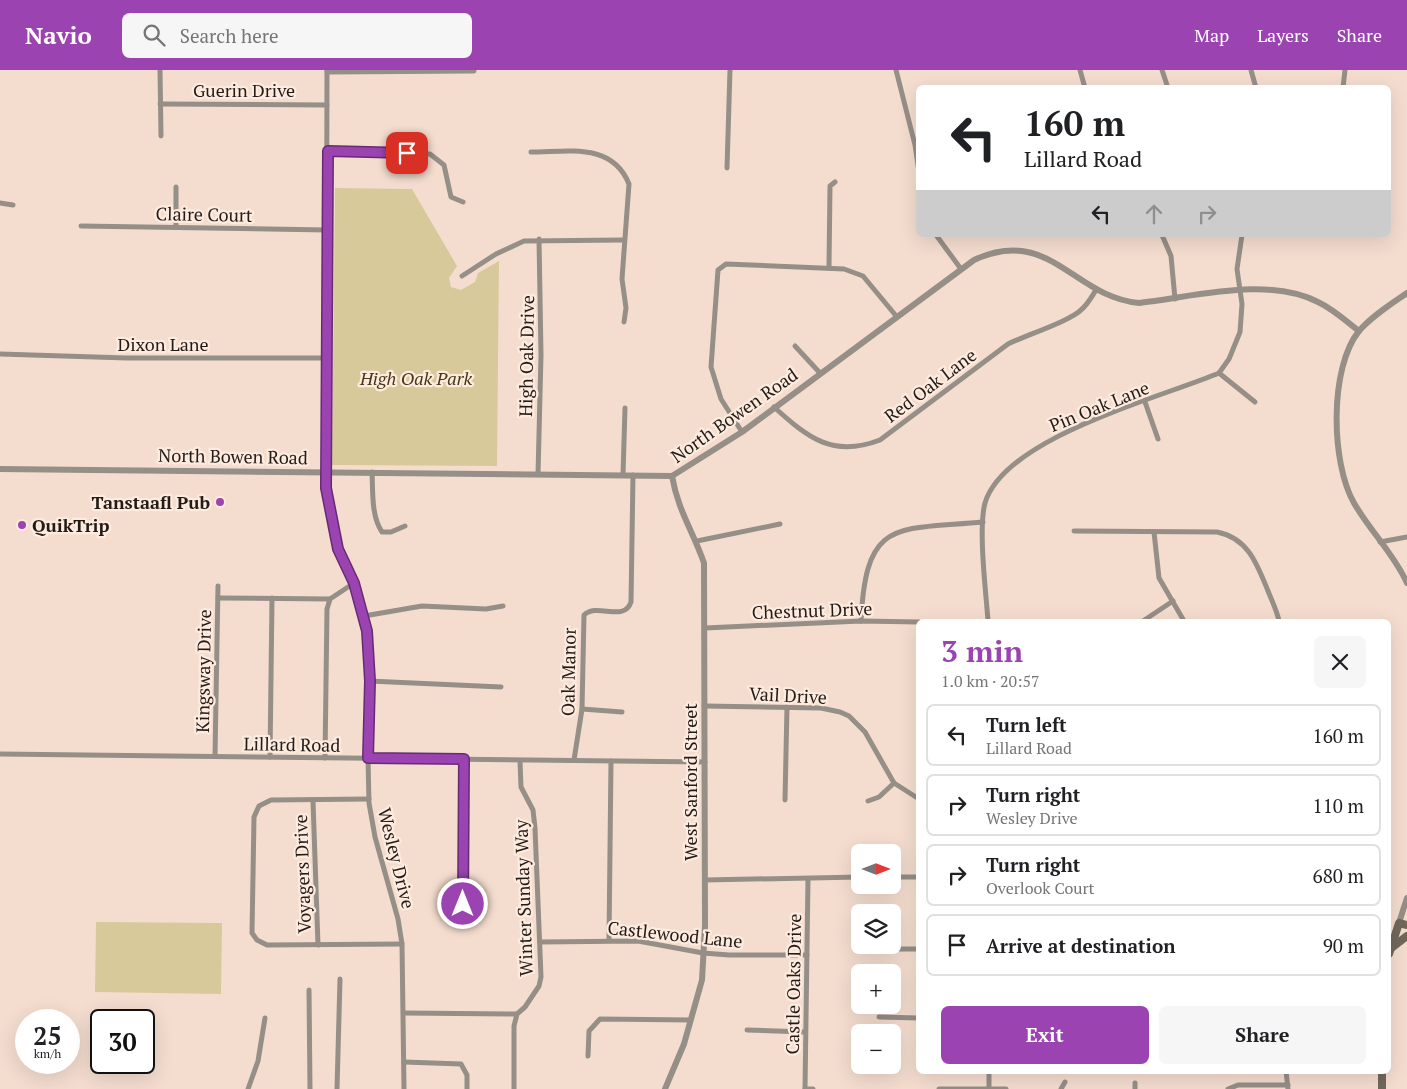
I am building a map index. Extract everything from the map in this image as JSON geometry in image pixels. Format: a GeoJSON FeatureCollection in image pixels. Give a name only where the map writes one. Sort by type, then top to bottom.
{"type":"FeatureCollection","features":[{"type":"Feature","properties":{"kind":"main road"},"geometry":{"type":"LineString","coordinates":[[1391,949],[1403,924]]}},
{"type":"Feature","properties":{"kind":"main road"},"geometry":{"type":"LineString","coordinates":[[1391,950],[1407,936]]}},
{"type":"Feature","properties":{"kind":"main road"},"geometry":{"type":"LineString","coordinates":[[1382,1074],[1382,1089]]}},
{"type":"Feature","properties":{"kind":"street"},"geometry":{"type":"LineString","coordinates":[[160,70],[161,136]]}},
{"type":"Feature","properties":{"kind":"street"},"geometry":{"type":"LineString","coordinates":[[728,168],[730,70]]}},
{"type":"Feature","properties":{"kind":"street"},"geometry":{"type":"LineString","coordinates":[[896,70],[916,152]]}},
{"type":"Feature","properties":{"kind":"street"},"geometry":{"type":"LineString","coordinates":[[1080,70],[1084,85]]}},
{"type":"Feature","properties":{"kind":"street"},"geometry":{"type":"LineString","coordinates":[[1162,70],[1167,85]]}},
{"type":"Feature","properties":{"kind":"street"},"geometry":{"type":"LineString","coordinates":[[1251,70],[1255,85]]}},
{"type":"Feature","properties":{"kind":"street"},"geometry":{"type":"LineString","coordinates":[[1343,85],[1344,70]]}},
{"type":"Feature","properties":{"kind":"street"},"geometry":{"type":"LineString","coordinates":[[328,71],[474,71]]}},
{"type":"Feature","properties":{"kind":"street","name":"Wesley Drive"},"geometry":{"type":"LineString","coordinates":[[328,71],[326,472],[328,505],[338,549],[354,583],[364,616],[370,681],[369,799],[375,837],[398,919],[402,944],[404,1089]]}},
{"type":"Feature","properties":{"kind":"street","name":"Guerin Drive"},"geometry":{"type":"LineString","coordinates":[[160,104],[328,105]]}},
{"type":"Feature","properties":{"kind":"street"},"geometry":{"type":"LineString","coordinates":[[328,151],[430,154],[444,165],[451,197],[463,202]]}},
{"type":"Feature","properties":{"kind":"street"},"geometry":{"type":"LineString","coordinates":[[530,152],[595,152],[617,164],[629,184],[623,240],[622,279],[626,308],[624,322]]}},
{"type":"Feature","properties":{"kind":"street"},"geometry":{"type":"LineString","coordinates":[[829,267],[830,186],[835,182]]}},
{"type":"Feature","properties":{"kind":"street"},"geometry":{"type":"LineString","coordinates":[[176,187],[176,227]]}},
{"type":"Feature","properties":{"kind":"street"},"geometry":{"type":"LineString","coordinates":[[0,204],[13,205]]}},
{"type":"Feature","properties":{"kind":"street","name":"Claire Court"},"geometry":{"type":"LineString","coordinates":[[81,226],[327,230]]}},
{"type":"Feature","properties":{"kind":"street"},"geometry":{"type":"LineString","coordinates":[[937,237],[961,269]]}},
{"type":"Feature","properties":{"kind":"street"},"geometry":{"type":"LineString","coordinates":[[1163,237],[1171,256],[1175,299]]}},
{"type":"Feature","properties":{"kind":"street"},"geometry":{"type":"LineString","coordinates":[[1242,237],[1237,269],[1241,290],[1240,332],[1229,359],[1219,373],[1255,402]]}},
{"type":"Feature","properties":{"kind":"street"},"geometry":{"type":"LineString","coordinates":[[462,276],[516,244],[539,239],[623,240]]}},
{"type":"Feature","properties":{"kind":"street","name":"High Oak Drive"},"geometry":{"type":"LineString","coordinates":[[538,474],[541,355],[539,239]]}},
{"type":"Feature","properties":{"kind":"street","name":"North Bowen Road"},"geometry":{"type":"LineString","coordinates":[[0,469],[672,476],[742,432],[974,260],[994,253],[1020,250],[1034,252],[1064,267],[1096,290],[1127,302],[1175,299],[1241,290],[1273,290],[1300,295],[1319,302],[1359,331]]}},
{"type":"Feature","properties":{"kind":"street"},"geometry":{"type":"LineString","coordinates":[[742,432],[721,399],[711,367],[718,270],[726,264],[829,267],[863,276],[897,317]]}},
{"type":"Feature","properties":{"kind":"street","name":"Red Oak Lane"},"geometry":{"type":"LineString","coordinates":[[774,407],[799,430],[814,440],[830,445],[848,447],[866,445],[880,440],[1008,344],[1030,333],[1068,319],[1082,310],[1096,290]]}},
{"type":"Feature","properties":{"kind":"street"},"geometry":{"type":"LineString","coordinates":[[1407,293],[1388,306],[1359,331],[1345,357],[1341,371],[1338,439],[1342,472],[1354,502],[1407,583]]}},
{"type":"Feature","properties":{"kind":"street"},"geometry":{"type":"LineString","coordinates":[[795,346],[820,373]]}},
{"type":"Feature","properties":{"kind":"street","name":"Dixon Lane"},"geometry":{"type":"LineString","coordinates":[[0,354],[127,358],[327,358]]}},
{"type":"Feature","properties":{"kind":"street","name":"Pin Oak Lane"},"geometry":{"type":"LineString","coordinates":[[988,619],[983,522],[985,504],[990,491],[1018,462],[1048,441],[1076,427],[1219,373]]}},
{"type":"Feature","properties":{"kind":"street"},"geometry":{"type":"LineString","coordinates":[[1145,402],[1158,439]]}},
{"type":"Feature","properties":{"kind":"street"},"geometry":{"type":"LineString","coordinates":[[623,475],[625,408]]}},
{"type":"Feature","properties":{"kind":"street"},"geometry":{"type":"LineString","coordinates":[[372,472],[374,506],[379,528],[388,533],[405,526]]}},
{"type":"Feature","properties":{"kind":"street","name":"Oak Manor"},"geometry":{"type":"LineString","coordinates":[[574,760],[582,709],[584,615],[592,610],[622,612],[632,602],[633,475]]}},
{"type":"Feature","properties":{"kind":"street","name":"West Sanford Street"},"geometry":{"type":"LineString","coordinates":[[665,1089],[684,1044],[702,980],[705,880],[704,706],[706,628],[704,563],[697,541],[680,510],[672,476]]}},
{"type":"Feature","properties":{"kind":"street"},"geometry":{"type":"LineString","coordinates":[[861,621],[865,576],[877,547],[888,535],[919,528],[983,522]]}},
{"type":"Feature","properties":{"kind":"street"},"geometry":{"type":"LineString","coordinates":[[697,541],[780,524]]}},
{"type":"Feature","properties":{"kind":"street"},"geometry":{"type":"LineString","coordinates":[[1074,531],[1217,532],[1227,534],[1242,544],[1255,560],[1278,619]]}},
{"type":"Feature","properties":{"kind":"street"},"geometry":{"type":"LineString","coordinates":[[1154,532],[1159,578],[1183,619]]}},
{"type":"Feature","properties":{"kind":"street"},"geometry":{"type":"LineString","coordinates":[[1380,542],[1407,537]]}},
{"type":"Feature","properties":{"kind":"street"},"geometry":{"type":"LineString","coordinates":[[218,598],[330,599],[354,583]]}},
{"type":"Feature","properties":{"kind":"street","name":"Kingsway Drive"},"geometry":{"type":"LineString","coordinates":[[216,756],[218,586]]}},
{"type":"Feature","properties":{"kind":"street"},"geometry":{"type":"LineString","coordinates":[[270,757],[272,598]]}},
{"type":"Feature","properties":{"kind":"street"},"geometry":{"type":"LineString","coordinates":[[325,758],[327,609],[330,599]]}},
{"type":"Feature","properties":{"kind":"street"},"geometry":{"type":"LineString","coordinates":[[1146,619],[1173,601]]}},
{"type":"Feature","properties":{"kind":"street"},"geometry":{"type":"LineString","coordinates":[[364,616],[422,606],[486,609],[503,606]]}},
{"type":"Feature","properties":{"kind":"street","name":"Chestnut Drive"},"geometry":{"type":"LineString","coordinates":[[706,628],[861,621],[916,622]]}},
{"type":"Feature","properties":{"kind":"street"},"geometry":{"type":"LineString","coordinates":[[370,681],[501,687]]}},
{"type":"Feature","properties":{"kind":"street","name":"Vail Drive"},"geometry":{"type":"LineString","coordinates":[[704,706],[821,708],[849,716],[865,732],[894,783],[916,797]]}},
{"type":"Feature","properties":{"kind":"street"},"geometry":{"type":"LineString","coordinates":[[785,800],[787,708]]}},
{"type":"Feature","properties":{"kind":"street"},"geometry":{"type":"LineString","coordinates":[[582,709],[622,712]]}},
{"type":"Feature","properties":{"kind":"street","name":"Lillard Road"},"geometry":{"type":"LineString","coordinates":[[0,754],[704,762]]}},
{"type":"Feature","properties":{"kind":"street"},"geometry":{"type":"LineString","coordinates":[[463,922],[464,759]]}},
{"type":"Feature","properties":{"kind":"street","name":"Winter Sunday Way"},"geometry":{"type":"LineString","coordinates":[[517,1014],[525,1007],[539,986],[540,942],[535,828],[533,810],[521,786],[520,761]]}},
{"type":"Feature","properties":{"kind":"street"},"geometry":{"type":"LineString","coordinates":[[609,940],[611,761]]}},
{"type":"Feature","properties":{"kind":"street"},"geometry":{"type":"LineString","coordinates":[[868,801],[879,796],[894,783]]}},
{"type":"Feature","properties":{"kind":"street"},"geometry":{"type":"LineString","coordinates":[[369,799],[271,800],[265,802],[256,812],[252,933],[256,940],[267,945],[402,944]]}},
{"type":"Feature","properties":{"kind":"street","name":"Voyagers Drive"},"geometry":{"type":"LineString","coordinates":[[313,801],[318,945]]}},
{"type":"Feature","properties":{"kind":"street"},"geometry":{"type":"LineString","coordinates":[[901,876],[916,877]]}},
{"type":"Feature","properties":{"kind":"street"},"geometry":{"type":"LineString","coordinates":[[705,880],[851,877]]}},
{"type":"Feature","properties":{"kind":"street","name":"Castle Oaks Drive"},"geometry":{"type":"LineString","coordinates":[[805,1089],[808,879]]}},
{"type":"Feature","properties":{"kind":"street"},"geometry":{"type":"LineString","coordinates":[[1403,924],[1407,898]]}},
{"type":"Feature","properties":{"kind":"street","name":"Castlewood Lane"},"geometry":{"type":"LineString","coordinates":[[540,942],[638,941],[703,953],[807,955]]}},
{"type":"Feature","properties":{"kind":"street"},"geometry":{"type":"LineString","coordinates":[[901,949],[916,949]]}},
{"type":"Feature","properties":{"kind":"street"},"geometry":{"type":"LineString","coordinates":[[337,1089],[340,980]]}},
{"type":"Feature","properties":{"kind":"street"},"geometry":{"type":"LineString","coordinates":[[309,990],[310,1089]]}},
{"type":"Feature","properties":{"kind":"street"},"geometry":{"type":"LineString","coordinates":[[404,1013],[517,1014],[514,1026],[514,1089]]}},
{"type":"Feature","properties":{"kind":"street"},"geometry":{"type":"LineString","coordinates":[[880,1017],[916,1018]]}},
{"type":"Feature","properties":{"kind":"street"},"geometry":{"type":"LineString","coordinates":[[248,1089],[258,1061],[265,1018]]}},
{"type":"Feature","properties":{"kind":"street"},"geometry":{"type":"LineString","coordinates":[[588,1056],[588,1030],[600,1019],[692,1020]]}},
{"type":"Feature","properties":{"kind":"street"},"geometry":{"type":"LineString","coordinates":[[747,1030],[805,1032]]}},
{"type":"Feature","properties":{"kind":"street"},"geometry":{"type":"LineString","coordinates":[[404,1062],[461,1064],[467,1075],[467,1089]]}},
{"type":"Feature","properties":{"kind":"street"},"geometry":{"type":"LineString","coordinates":[[989,1074],[989,1088]]}},
{"type":"Feature","properties":{"kind":"street"},"geometry":{"type":"LineString","coordinates":[[1228,1089],[1238,1085],[1288,1087],[1286,1074]]}},
{"type":"Feature","properties":{"kind":"street"},"geometry":{"type":"LineString","coordinates":[[1061,1089],[1065,1082]]}},
{"type":"Feature","properties":{"kind":"street"},"geometry":{"type":"LineString","coordinates":[[805,1089],[813,1089]]}},
{"type":"Feature","properties":{"kind":"street"},"geometry":{"type":"LineString","coordinates":[[939,1089],[1006,1089]]}},
{"type":"Feature","properties":{"kind":"green space","name":"High Oak Park"},"geometry":{"type":"Polygon","coordinates":[[[335,188],[412,189],[457,266],[449,278],[451,287],[461,290],[475,282],[478,273],[499,261],[497,466],[332,465],[335,188]]]}},
{"type":"Feature","properties":{"kind":"green space"},"geometry":{"type":"Polygon","coordinates":[[[96,922],[222,923],[221,994],[95,992],[96,922]]]}},
{"type":"Feature","properties":{"kind":"place","name":"Tanstaafl Pub"},"geometry":{"type":"Point","coordinates":[220,502]}},
{"type":"Feature","properties":{"kind":"place","name":"QuikTrip"},"geometry":{"type":"Point","coordinates":[22,525]}},
{"type":"Feature","properties":{"kind":"route"},"geometry":{"type":"LineString","coordinates":[[407,153],[328,151],[326,488],[338,549],[354,583],[367,631],[370,681],[368,758],[464,759],[463,904]]}}]}
